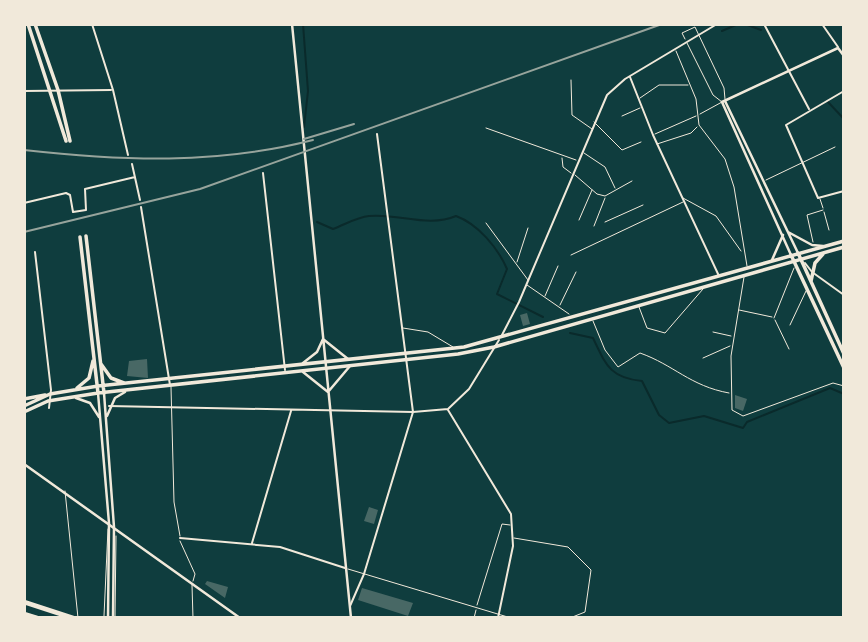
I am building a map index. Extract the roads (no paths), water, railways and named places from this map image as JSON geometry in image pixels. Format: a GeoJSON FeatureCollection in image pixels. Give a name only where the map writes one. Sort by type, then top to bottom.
{"type":"FeatureCollection","features":[{"type":"Feature","properties":{"kind":"highway"},"geometry":{"type":"LineString","coordinates":[[24,602],[75,618]]}},
{"type":"Feature","properties":{"kind":"highway"},"geometry":{"type":"LineString","coordinates":[[24,614],[37,618]]}},
{"type":"Feature","properties":{"kind":"main road"},"geometry":{"type":"LineString","coordinates":[[28,24],[68,141],[58,90],[35,24]]}},
{"type":"Feature","properties":{"kind":"main road"},"geometry":{"type":"LineString","coordinates":[[86,236],[100,363],[100,386]]}},
{"type":"Feature","properties":{"kind":"main road"},"geometry":{"type":"LineString","coordinates":[[80,237],[93,351],[101,393]]}},
{"type":"Feature","properties":{"kind":"main road"},"geometry":{"type":"LineString","coordinates":[[170,382],[286,373],[494,346],[719,276],[844,241]]}},
{"type":"Feature","properties":{"kind":"main road"},"geometry":{"type":"LineString","coordinates":[[405,357],[500,339],[573,318],[638,305],[665,294],[722,282],[844,247]]}},
{"type":"Feature","properties":{"kind":"main road"},"geometry":{"type":"LineString","coordinates":[[798,253],[844,354]]}},
{"type":"Feature","properties":{"kind":"main road"},"geometry":{"type":"LineString","coordinates":[[811,283],[817,259],[825,253]]}},
{"type":"Feature","properties":{"kind":"main road"},"geometry":{"type":"LineString","coordinates":[[791,255],[844,368]]}},
{"type":"Feature","properties":{"kind":"main road"},"geometry":{"type":"LineString","coordinates":[[73,390],[89,378],[93,351]]}},
{"type":"Feature","properties":{"kind":"main road"},"geometry":{"type":"LineString","coordinates":[[24,412],[50,401],[130,387],[326,362],[350,363]]}},
{"type":"Feature","properties":{"kind":"main road"},"geometry":{"type":"LineString","coordinates":[[100,363],[111,378],[130,387]]}},
{"type":"Feature","properties":{"kind":"main road"},"geometry":{"type":"LineString","coordinates":[[24,399],[100,386],[130,387]]}},
{"type":"Feature","properties":{"kind":"main road"},"geometry":{"type":"LineString","coordinates":[[24,406],[50,394]]}},
{"type":"Feature","properties":{"kind":"street"},"geometry":{"type":"LineString","coordinates":[[92,24],[113,90],[128,155]]}},
{"type":"Feature","properties":{"kind":"street"},"geometry":{"type":"LineString","coordinates":[[292,24],[351,618]]}},
{"type":"Feature","properties":{"kind":"street"},"geometry":{"type":"LineString","coordinates":[[109,407],[414,412],[448,409],[469,389],[516,310],[607,95],[629,76],[717,24]]}},
{"type":"Feature","properties":{"kind":"street"},"geometry":{"type":"LineString","coordinates":[[764,24],[809,110]]}},
{"type":"Feature","properties":{"kind":"street"},"geometry":{"type":"LineString","coordinates":[[822,24],[844,57]]}},
{"type":"Feature","properties":{"kind":"street"},"geometry":{"type":"LineString","coordinates":[[723,101],[844,45]]}},
{"type":"Feature","properties":{"kind":"street"},"geometry":{"type":"LineString","coordinates":[[629,76],[657,144],[722,282]]}},
{"type":"Feature","properties":{"kind":"street"},"geometry":{"type":"LineString","coordinates":[[24,91],[113,90]]}},
{"type":"Feature","properties":{"kind":"street"},"geometry":{"type":"LineString","coordinates":[[844,91],[786,125],[820,199],[844,191]]}},
{"type":"Feature","properties":{"kind":"street"},"geometry":{"type":"LineString","coordinates":[[723,101],[798,253]]}},
{"type":"Feature","properties":{"kind":"street"},"geometry":{"type":"LineString","coordinates":[[723,101],[791,255]]}},
{"type":"Feature","properties":{"kind":"street"},"geometry":{"type":"LineString","coordinates":[[350,606],[364,574],[414,412],[377,134]]}},
{"type":"Feature","properties":{"kind":"street"},"geometry":{"type":"LineString","coordinates":[[132,164],[140,200]]}},
{"type":"Feature","properties":{"kind":"street"},"geometry":{"type":"LineString","coordinates":[[263,173],[286,373]]}},
{"type":"Feature","properties":{"kind":"street"},"geometry":{"type":"LineString","coordinates":[[24,202],[66,192],[70,195],[73,212],[86,210],[87,187],[135,177]]}},
{"type":"Feature","properties":{"kind":"street"},"geometry":{"type":"LineString","coordinates":[[141,207],[170,382]]}},
{"type":"Feature","properties":{"kind":"street"},"geometry":{"type":"LineString","coordinates":[[786,230],[812,245],[823,246]]}},
{"type":"Feature","properties":{"kind":"street"},"geometry":{"type":"LineString","coordinates":[[771,262],[783,235]]}},
{"type":"Feature","properties":{"kind":"street"},"geometry":{"type":"LineString","coordinates":[[35,252],[50,394],[49,408]]}},
{"type":"Feature","properties":{"kind":"street"},"geometry":{"type":"LineString","coordinates":[[802,259],[812,272],[844,295]]}},
{"type":"Feature","properties":{"kind":"street"},"geometry":{"type":"LineString","coordinates":[[323,339],[350,363],[328,392]]}},
{"type":"Feature","properties":{"kind":"street"},"geometry":{"type":"LineString","coordinates":[[300,365],[317,352],[323,339]]}},
{"type":"Feature","properties":{"kind":"street"},"geometry":{"type":"LineString","coordinates":[[301,371],[328,392]]}},
{"type":"Feature","properties":{"kind":"street"},"geometry":{"type":"LineString","coordinates":[[106,419],[115,398],[130,387]]}},
{"type":"Feature","properties":{"kind":"street"},"geometry":{"type":"LineString","coordinates":[[101,393],[106,419],[114,527],[114,618]]}},
{"type":"Feature","properties":{"kind":"street"},"geometry":{"type":"LineString","coordinates":[[101,393],[109,523],[106,617]]}},
{"type":"Feature","properties":{"kind":"street"},"geometry":{"type":"LineString","coordinates":[[73,397],[90,403],[101,420]]}},
{"type":"Feature","properties":{"kind":"street"},"geometry":{"type":"LineString","coordinates":[[448,409],[512,514],[514,538],[499,616]]}},
{"type":"Feature","properties":{"kind":"street"},"geometry":{"type":"LineString","coordinates":[[252,543],[292,410]]}},
{"type":"Feature","properties":{"kind":"street"},"geometry":{"type":"LineString","coordinates":[[24,464],[240,618]]}},
{"type":"Feature","properties":{"kind":"street"},"geometry":{"type":"LineString","coordinates":[[180,538],[279,547],[345,568]]}},
{"type":"Feature","properties":{"kind":"lane"},"geometry":{"type":"LineString","coordinates":[[695,27],[700,35],[724,88],[723,101],[713,95],[682,33],[695,27]]}},
{"type":"Feature","properties":{"kind":"lane"},"geometry":{"type":"LineString","coordinates":[[675,49],[690,85],[699,125],[724,159],[734,187],[747,268],[732,345],[732,410],[743,416],[833,383],[844,386]]}},
{"type":"Feature","properties":{"kind":"lane"},"geometry":{"type":"LineString","coordinates":[[571,80],[572,115],[592,129]]}},
{"type":"Feature","properties":{"kind":"lane"},"geometry":{"type":"LineString","coordinates":[[639,99],[659,85],[690,85]]}},
{"type":"Feature","properties":{"kind":"lane"},"geometry":{"type":"LineString","coordinates":[[653,135],[723,101]]}},
{"type":"Feature","properties":{"kind":"lane"},"geometry":{"type":"LineString","coordinates":[[622,116],[642,107]]}},
{"type":"Feature","properties":{"kind":"lane"},"geometry":{"type":"LineString","coordinates":[[594,122],[622,150],[641,142]]}},
{"type":"Feature","properties":{"kind":"lane"},"geometry":{"type":"LineString","coordinates":[[657,144],[691,133],[699,125]]}},
{"type":"Feature","properties":{"kind":"lane"},"geometry":{"type":"LineString","coordinates":[[486,128],[578,161]]}},
{"type":"Feature","properties":{"kind":"lane"},"geometry":{"type":"LineString","coordinates":[[764,181],[835,147]]}},
{"type":"Feature","properties":{"kind":"lane"},"geometry":{"type":"LineString","coordinates":[[582,151],[605,167],[615,188]]}},
{"type":"Feature","properties":{"kind":"lane"},"geometry":{"type":"LineString","coordinates":[[563,155],[563,167],[592,190],[605,196]]}},
{"type":"Feature","properties":{"kind":"lane"},"geometry":{"type":"LineString","coordinates":[[594,226],[605,196],[615,188],[632,181]]}},
{"type":"Feature","properties":{"kind":"lane"},"geometry":{"type":"LineString","coordinates":[[579,220],[592,190]]}},
{"type":"Feature","properties":{"kind":"lane"},"geometry":{"type":"LineString","coordinates":[[682,197],[716,216],[741,251]]}},
{"type":"Feature","properties":{"kind":"lane"},"geometry":{"type":"LineString","coordinates":[[820,199],[829,230]]}},
{"type":"Feature","properties":{"kind":"lane"},"geometry":{"type":"LineString","coordinates":[[571,255],[684,202]]}},
{"type":"Feature","properties":{"kind":"lane"},"geometry":{"type":"LineString","coordinates":[[605,222],[643,205]]}},
{"type":"Feature","properties":{"kind":"lane"},"geometry":{"type":"LineString","coordinates":[[812,245],[813,233],[807,215],[823,210]]}},
{"type":"Feature","properties":{"kind":"lane"},"geometry":{"type":"LineString","coordinates":[[486,223],[529,280]]}},
{"type":"Feature","properties":{"kind":"lane"},"geometry":{"type":"LineString","coordinates":[[516,265],[528,228]]}},
{"type":"Feature","properties":{"kind":"lane"},"geometry":{"type":"LineString","coordinates":[[789,349],[774,318],[793,274],[795,261]]}},
{"type":"Feature","properties":{"kind":"lane"},"geometry":{"type":"LineString","coordinates":[[544,297],[558,266]]}},
{"type":"Feature","properties":{"kind":"lane"},"geometry":{"type":"LineString","coordinates":[[559,307],[576,272]]}},
{"type":"Feature","properties":{"kind":"lane"},"geometry":{"type":"LineString","coordinates":[[527,285],[573,318]]}},
{"type":"Feature","properties":{"kind":"lane"},"geometry":{"type":"LineString","coordinates":[[638,305],[647,328],[663,334],[668,332],[675,319],[706,286]]}},
{"type":"Feature","properties":{"kind":"lane"},"geometry":{"type":"LineString","coordinates":[[790,325],[807,289]]}},
{"type":"Feature","properties":{"kind":"lane"},"geometry":{"type":"LineString","coordinates":[[738,310],[774,318]]}},
{"type":"Feature","properties":{"kind":"lane"},"geometry":{"type":"LineString","coordinates":[[591,315],[605,350],[618,367],[640,353],[661,360],[704,389],[731,394]]}},
{"type":"Feature","properties":{"kind":"lane"},"geometry":{"type":"LineString","coordinates":[[402,328],[428,332],[455,349]]}},
{"type":"Feature","properties":{"kind":"lane"},"geometry":{"type":"LineString","coordinates":[[713,332],[733,337]]}},
{"type":"Feature","properties":{"kind":"lane"},"geometry":{"type":"LineString","coordinates":[[703,358],[732,345]]}},
{"type":"Feature","properties":{"kind":"lane"},"geometry":{"type":"LineString","coordinates":[[170,382],[174,502],[181,547],[195,574],[192,583],[193,618]]}},
{"type":"Feature","properties":{"kind":"lane"},"geometry":{"type":"LineString","coordinates":[[65,491],[75,618]]}},
{"type":"Feature","properties":{"kind":"lane"},"geometry":{"type":"LineString","coordinates":[[474,618],[502,524],[513,526]]}},
{"type":"Feature","properties":{"kind":"lane"},"geometry":{"type":"LineString","coordinates":[[514,538],[568,547],[591,570],[585,612],[570,618]]}},
{"type":"Feature","properties":{"kind":"lane"},"geometry":{"type":"LineString","coordinates":[[345,568],[511,618]]}},
{"type":"Feature","properties":{"kind":"waterway"},"geometry":{"type":"LineString","coordinates":[[303,24],[308,91],[304,127]]}},
{"type":"Feature","properties":{"kind":"waterway"},"geometry":{"type":"LineString","coordinates":[[722,31],[738,24]]}},
{"type":"Feature","properties":{"kind":"waterway"},"geometry":{"type":"LineString","coordinates":[[745,24],[761,30]]}},
{"type":"Feature","properties":{"kind":"waterway"},"geometry":{"type":"LineString","coordinates":[[828,102],[844,119]]}},
{"type":"Feature","properties":{"kind":"waterway"},"geometry":{"type":"LineString","coordinates":[[317,222],[333,229],[369,216],[435,221],[456,216],[479,231],[493,245],[503,261],[507,269],[497,294],[543,317]]}},
{"type":"Feature","properties":{"kind":"waterway"},"geometry":{"type":"LineString","coordinates":[[570,333],[593,338],[610,368],[623,377],[642,381],[659,415],[669,423],[704,416],[743,428],[747,422],[830,388],[844,394]]}},
{"type":"Feature","properties":{"kind":"railway"},"geometry":{"type":"LineString","coordinates":[[24,232],[200,189],[662,24]]}},
{"type":"Feature","properties":{"kind":"railway"},"geometry":{"type":"LineString","coordinates":[[304,139],[354,124]]}},
{"type":"Feature","properties":{"kind":"railway"},"geometry":{"type":"LineString","coordinates":[[24,150],[97,157],[169,159],[241,154],[313,140]]}}]}
